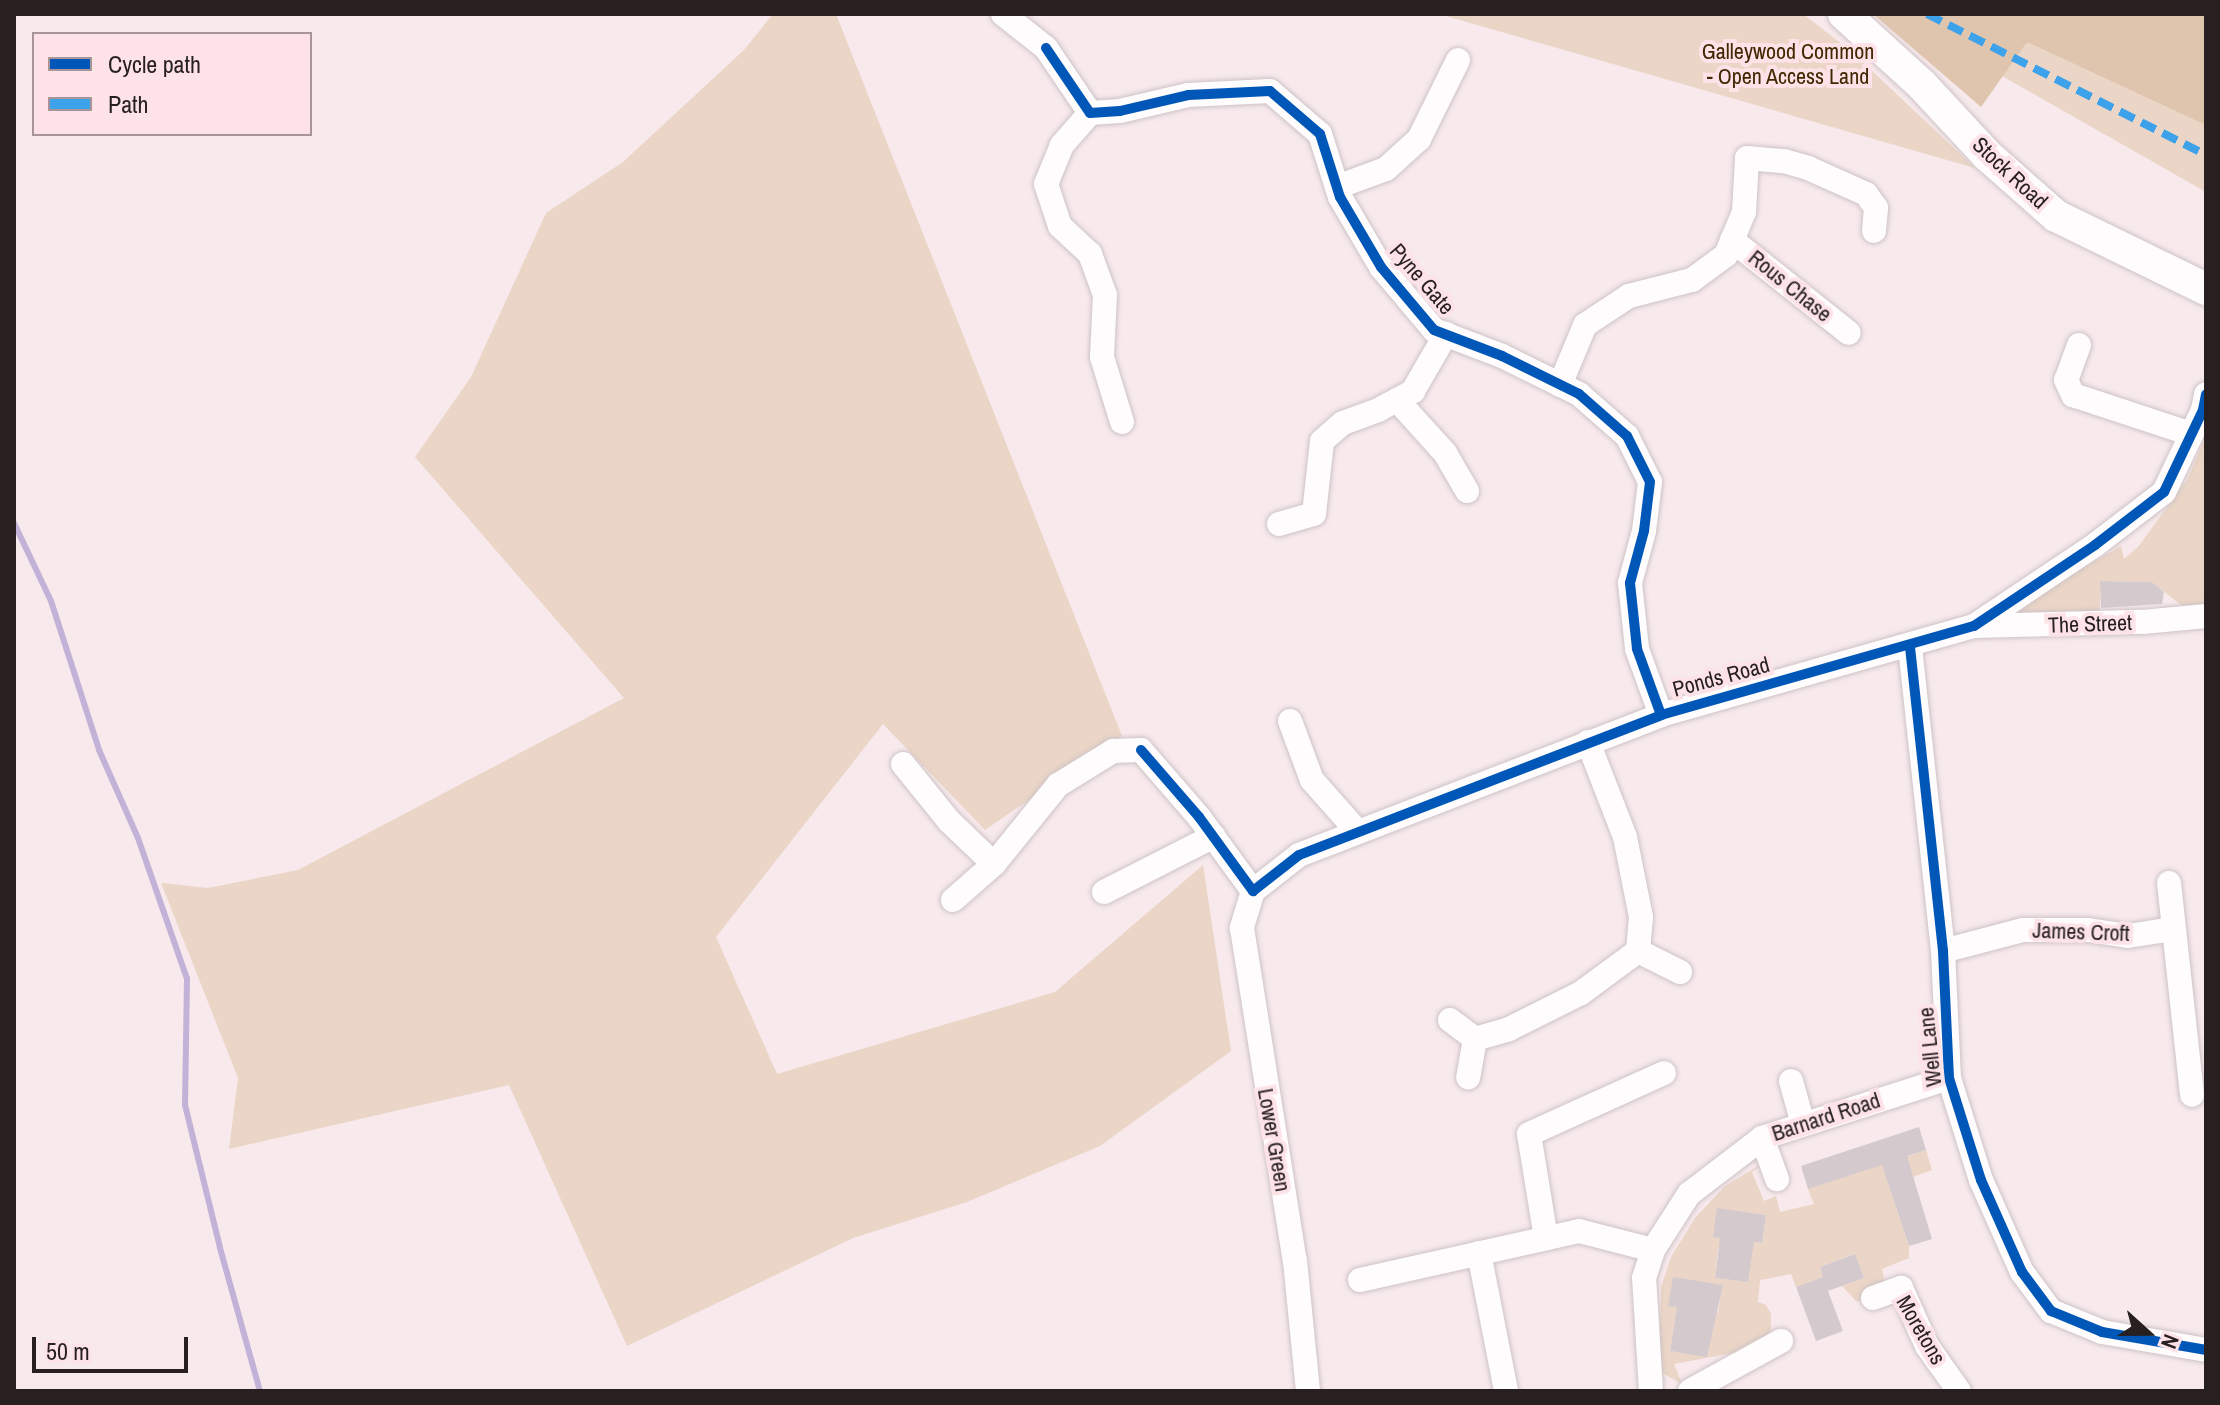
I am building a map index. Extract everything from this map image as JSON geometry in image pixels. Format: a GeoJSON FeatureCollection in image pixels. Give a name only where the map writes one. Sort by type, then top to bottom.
{"type":"FeatureCollection","features":[{"type":"Feature","properties":{"kind":"main road","name":"Stock Road"},"geometry":{"type":"LineString","coordinates":[[1844,14],[1922,85],[1987,155],[2056,216],[2206,289]]}},
{"type":"Feature","properties":{"kind":"street"},"geometry":{"type":"LineString","coordinates":[[1003,14],[1046,48],[1090,113],[1062,145],[1046,184],[1060,226],[1090,254],[1105,295],[1102,357],[1122,422]]}},
{"type":"Feature","properties":{"kind":"street"},"geometry":{"type":"LineString","coordinates":[[1337,187],[1386,169],[1419,139],[1458,60]]}},
{"type":"Feature","properties":{"kind":"street","name":"Pyne Gate"},"geometry":{"type":"LineString","coordinates":[[1090,113],[1120,111],[1188,95],[1270,91],[1320,134],[1337,187],[1381,267],[1434,330],[1502,356],[1579,394],[1627,436],[1650,482],[1644,531],[1630,583],[1637,649],[1661,715]]}},
{"type":"Feature","properties":{"kind":"street","name":"Rous Chase"},"geometry":{"type":"LineString","coordinates":[[1560,385],[1585,325],[1629,296],[1692,280],[1726,255],[1744,212],[1747,158],[1808,168],[1866,194],[1876,208],[1874,231]]}},
{"type":"Feature","properties":{"kind":"street","name":"Rous Chase"},"geometry":{"type":"LineString","coordinates":[[1732,240],[1849,333]]}},
{"type":"Feature","properties":{"kind":"street"},"geometry":{"type":"LineString","coordinates":[[1279,524],[1314,514],[1322,441],[1343,423],[1413,391],[1446,334]]}},
{"type":"Feature","properties":{"kind":"street"},"geometry":{"type":"LineString","coordinates":[[2079,345],[2066,380],[2073,395],[2191,434]]}},
{"type":"Feature","properties":{"kind":"street","name":"Ponds Road"},"geometry":{"type":"LineString","coordinates":[[1253,891],[1299,855],[1661,715],[1910,647],[1974,626],[2095,545],[2164,492],[2206,394]]}},
{"type":"Feature","properties":{"kind":"street"},"geometry":{"type":"LineString","coordinates":[[1397,400],[1445,453],[1467,491]]}},
{"type":"Feature","properties":{"kind":"street","name":"The Street"},"geometry":{"type":"LineString","coordinates":[[1974,626],[2143,622],[2206,616]]}},
{"type":"Feature","properties":{"kind":"street","name":"Well Lane"},"geometry":{"type":"LineString","coordinates":[[1910,647],[1943,951],[1949,1078],[1981,1180],[2022,1272],[2051,1311],[2102,1332],[2206,1350]]}},
{"type":"Feature","properties":{"kind":"street"},"geometry":{"type":"LineString","coordinates":[[1290,721],[1312,780],[1358,832]]}},
{"type":"Feature","properties":{"kind":"street"},"geometry":{"type":"LineString","coordinates":[[1475,1039],[1509,1029],[1581,993],[1638,951],[1641,917],[1625,837],[1588,742]]}},
{"type":"Feature","properties":{"kind":"street"},"geometry":{"type":"LineString","coordinates":[[953,900],[994,864],[1058,785],[1113,751],[1141,750],[1214,836],[1253,891]]}},
{"type":"Feature","properties":{"kind":"street"},"geometry":{"type":"LineString","coordinates":[[903,764],[949,821],[994,864]]}},
{"type":"Feature","properties":{"kind":"street"},"geometry":{"type":"LineString","coordinates":[[1104,892],[1214,836]]}},
{"type":"Feature","properties":{"kind":"street"},"geometry":{"type":"LineString","coordinates":[[2169,883],[2192,1095]]}},
{"type":"Feature","properties":{"kind":"street","name":"Lower Green"},"geometry":{"type":"LineString","coordinates":[[1253,891],[1242,928],[1295,1261],[1308,1391]]}},
{"type":"Feature","properties":{"kind":"street","name":"James Croft"},"geometry":{"type":"LineString","coordinates":[[1943,951],[2023,930],[2088,930],[2128,936],[2173,929]]}},
{"type":"Feature","properties":{"kind":"street"},"geometry":{"type":"LineString","coordinates":[[1638,951],[1680,972]]}},
{"type":"Feature","properties":{"kind":"street"},"geometry":{"type":"LineString","coordinates":[[1450,1020],[1475,1039]]}},
{"type":"Feature","properties":{"kind":"street"},"geometry":{"type":"LineString","coordinates":[[1468,1077],[1475,1039]]}},
{"type":"Feature","properties":{"kind":"street"},"geometry":{"type":"LineString","coordinates":[[1546,1238],[1529,1134],[1664,1073]]}},
{"type":"Feature","properties":{"kind":"street","name":"Barnard Road"},"geometry":{"type":"LineString","coordinates":[[1651,1391],[1644,1278],[1653,1250],[1689,1194],[1762,1138],[1949,1078]]}},
{"type":"Feature","properties":{"kind":"street"},"geometry":{"type":"LineString","coordinates":[[1791,1081],[1803,1124]]}},
{"type":"Feature","properties":{"kind":"street"},"geometry":{"type":"LineString","coordinates":[[1762,1138],[1777,1179]]}},
{"type":"Feature","properties":{"kind":"street"},"geometry":{"type":"LineString","coordinates":[[1360,1280],[1579,1231],[1653,1250]]}},
{"type":"Feature","properties":{"kind":"street"},"geometry":{"type":"LineString","coordinates":[[1479,1253],[1506,1391]]}},
{"type":"Feature","properties":{"kind":"street","name":"Moretons"},"geometry":{"type":"LineString","coordinates":[[1873,1298],[1901,1288],[1927,1346],[1959,1391]]}},
{"type":"Feature","properties":{"kind":"street"},"geometry":{"type":"LineString","coordinates":[[1690,1391],[1781,1341]]}},
{"type":"Feature","properties":{"kind":"green space"},"geometry":{"type":"Polygon","coordinates":[[[773,14],[836,14],[1122,736],[985,830],[883,724],[716,937],[777,1074],[1055,992],[1203,865],[1231,1051],[1100,1146],[967,1202],[853,1238],[627,1346],[509,1085],[229,1149],[238,1078],[161,883],[208,888],[298,870],[624,698],[415,457],[471,377],[546,213],[623,162],[744,50],[773,14]]]}},
{"type":"Feature","properties":{"kind":"green space","name":"Galleywood Common - Open Access Land"},"geometry":{"type":"Polygon","coordinates":[[[1439,14],[1803,14],[1851,51],[1975,168],[1439,14]]]}},
{"type":"Feature","properties":{"kind":"green space","name":"Galleywood Common - Open Access Land"},"geometry":{"type":"Polygon","coordinates":[[[1893,14],[2206,14],[2206,192],[1893,14]]]}},
{"type":"Feature","properties":{"kind":"green space"},"geometry":{"type":"Polygon","coordinates":[[[2206,436],[2206,614],[2186,609],[2152,582],[2101,581],[2099,620],[2019,613],[2024,602],[2121,546],[2124,559],[2138,547],[2187,480],[2206,436]]]}},
{"type":"Feature","properties":{"kind":"green space"},"geometry":{"type":"Polygon","coordinates":[[[1926,1150],[1932,1170],[1889,1186],[1909,1246],[1909,1258],[1882,1269],[1885,1283],[1866,1301],[1856,1301],[1842,1286],[1864,1278],[1854,1254],[1820,1267],[1823,1277],[1796,1287],[1791,1274],[1760,1280],[1758,1302],[1766,1305],[1771,1314],[1771,1329],[1760,1348],[1674,1364],[1682,1384],[1664,1374],[1659,1365],[1661,1287],[1671,1257],[1695,1218],[1725,1186],[1770,1159],[1752,1172],[1764,1201],[1776,1196],[1780,1212],[1814,1204],[1808,1189],[1926,1150]],[[1717,1209],[1732,1240],[1731,1250],[1718,1248],[1715,1278],[1748,1282],[1746,1241],[1762,1243],[1766,1215],[1717,1209]],[[1722,1285],[1685,1308],[1684,1320],[1675,1319],[1670,1351],[1707,1356],[1713,1323],[1702,1310],[1718,1313],[1722,1285]]]}},
{"type":"Feature","properties":{"kind":"shaded area","name":"Galleywood Common - Open Access Land"},"geometry":{"type":"Polygon","coordinates":[[[1873,14],[2206,14],[2206,125],[2027,42],[1981,107],[1873,14]]]}},
{"type":"Feature","properties":{"kind":"building"},"geometry":{"type":"Polygon","coordinates":[[[2100,581],[2152,582],[2164,592],[2162,604],[2101,608],[2100,581]]]}},
{"type":"Feature","properties":{"kind":"building"},"geometry":{"type":"Polygon","coordinates":[[[1919,1127],[1926,1150],[1907,1156],[1932,1239],[1909,1246],[1882,1165],[1808,1189],[1801,1166],[1919,1127]]]}},
{"type":"Feature","properties":{"kind":"building"},"geometry":{"type":"Polygon","coordinates":[[[1717,1208],[1766,1215],[1762,1243],[1754,1242],[1748,1282],[1715,1278],[1720,1238],[1713,1237],[1717,1208]]]}},
{"type":"Feature","properties":{"kind":"building"},"geometry":{"type":"Polygon","coordinates":[[[1855,1254],[1864,1278],[1828,1291],[1843,1331],[1816,1341],[1796,1287],[1823,1277],[1820,1267],[1855,1254]]]}},
{"type":"Feature","properties":{"kind":"building"},"geometry":{"type":"Polygon","coordinates":[[[1673,1277],[1723,1285],[1707,1357],[1670,1351],[1677,1307],[1668,1306],[1673,1277]]]}},
{"type":"Feature","properties":{"kind":"waterway"},"geometry":{"type":"LineString","coordinates":[[14,523],[51,601],[99,750],[138,838],[187,979],[185,1105],[220,1248],[260,1391]]}},
{"type":"Feature","properties":{"kind":"marked path"},"geometry":{"type":"LineString","coordinates":[[1927,14],[2206,155]]}},
{"type":"Feature","properties":{"kind":"cycle path"},"geometry":{"type":"LineString","coordinates":[[1046,48],[1090,113],[1120,111],[1188,95],[1270,91],[1320,134],[1340,197],[1381,267],[1434,330],[1502,356],[1579,394],[1627,436],[1650,482],[1644,531],[1630,583],[1637,649],[1661,715]]}},
{"type":"Feature","properties":{"kind":"cycle path"},"geometry":{"type":"LineString","coordinates":[[1141,750],[1199,817],[1253,891],[1299,855],[1661,715],[1974,626],[2095,545],[2164,492],[2203,410],[2206,394]]}},
{"type":"Feature","properties":{"kind":"cycle path"},"geometry":{"type":"LineString","coordinates":[[1910,647],[1943,951],[1949,1078],[1981,1180],[2022,1272],[2051,1311],[2102,1332],[2206,1350]]}}]}
